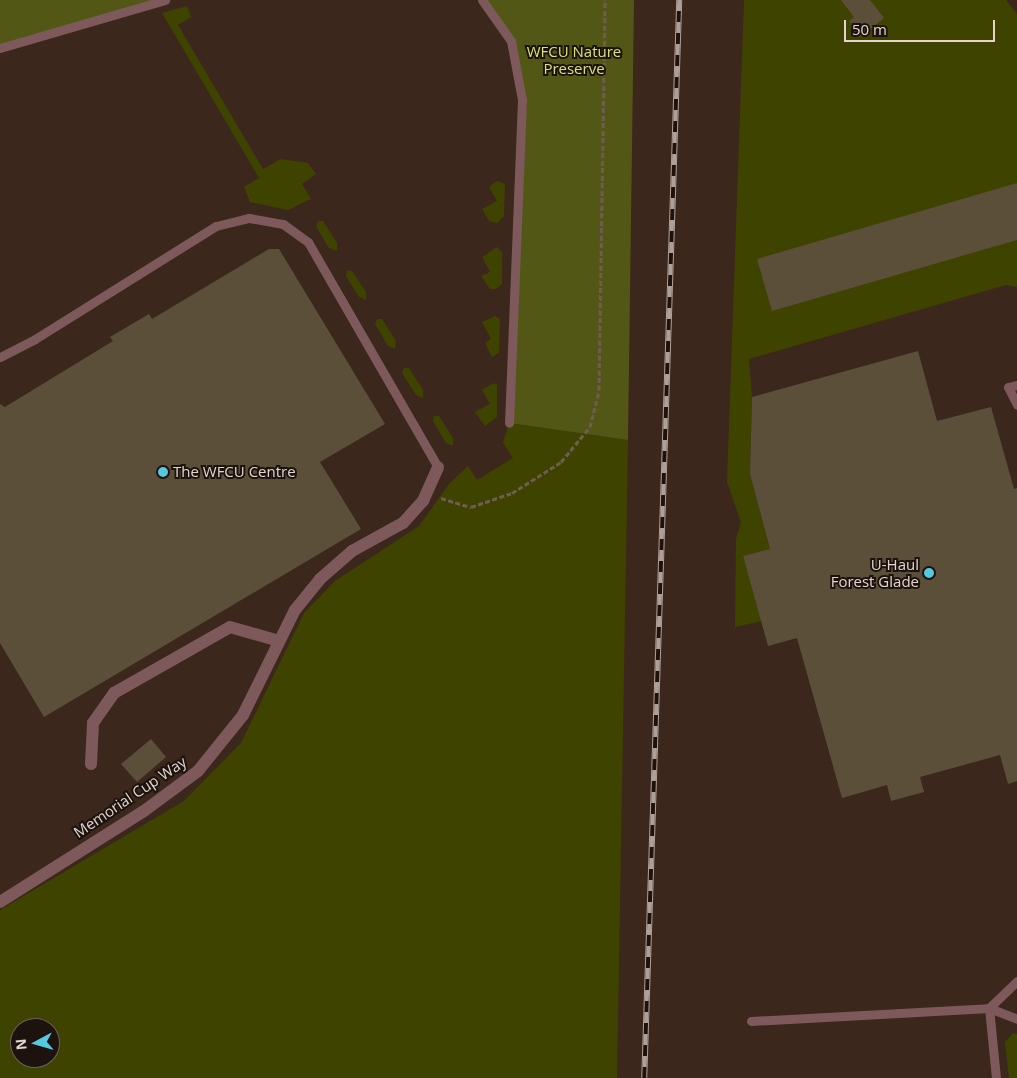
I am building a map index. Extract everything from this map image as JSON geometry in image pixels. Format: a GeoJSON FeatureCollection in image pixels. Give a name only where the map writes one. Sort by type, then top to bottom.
{"type":"FeatureCollection","features":[{"type":"Feature","properties":{"kind":"street","name":"Memorial Cup Way"},"geometry":{"type":"LineString","coordinates":[[0,902],[144,811],[198,771],[243,715],[294,610],[320,579],[352,552],[403,523],[423,501],[438,467]]}},
{"type":"Feature","properties":{"kind":"street"},"geometry":{"type":"LineString","coordinates":[[91,764],[93,723],[114,693],[230,627],[279,641]]}},
{"type":"Feature","properties":{"kind":"lane"},"geometry":{"type":"LineString","coordinates":[[0,48],[165,0]]}},
{"type":"Feature","properties":{"kind":"lane"},"geometry":{"type":"LineString","coordinates":[[482,0],[511,41],[522,100],[509,423]]}},
{"type":"Feature","properties":{"kind":"lane"},"geometry":{"type":"LineString","coordinates":[[0,357],[35,339],[216,226],[249,218],[283,224],[308,242],[438,467]]}},
{"type":"Feature","properties":{"kind":"lane"},"geometry":{"type":"LineString","coordinates":[[1017,385],[1008,386],[1017,406]]}},
{"type":"Feature","properties":{"kind":"lane"},"geometry":{"type":"LineString","coordinates":[[989,1008],[1017,981]]}},
{"type":"Feature","properties":{"kind":"lane"},"geometry":{"type":"LineString","coordinates":[[989,1008],[996,1078]]}},
{"type":"Feature","properties":{"kind":"lane"},"geometry":{"type":"LineString","coordinates":[[751,1021],[989,1008],[1017,1019]]}},
{"type":"Feature","properties":{"kind":"path"},"geometry":{"type":"LineString","coordinates":[[441,498],[471,507],[512,493],[562,462],[590,428],[599,390],[604,0]]}},
{"type":"Feature","properties":{"kind":"shaded area"},"geometry":{"type":"Polygon","coordinates":[[[744,0],[1006,0],[1017,14],[1017,287],[1006,285],[749,359],[752,397],[750,474],[770,549],[743,556],[762,621],[735,627],[736,539],[741,522],[727,482],[744,0]]]}},
{"type":"Feature","properties":{"kind":"shaded area"},"geometry":{"type":"Polygon","coordinates":[[[187,6],[191,17],[178,25],[263,169],[281,159],[308,163],[316,174],[302,184],[311,199],[288,210],[250,202],[244,187],[259,178],[162,13],[187,6]]]}},
{"type":"Feature","properties":{"kind":"shaded area"},"geometry":{"type":"Polygon","coordinates":[[[497,181],[505,184],[504,216],[497,223],[489,221],[482,209],[497,201],[489,187],[497,181]]]}},
{"type":"Feature","properties":{"kind":"shaded area"},"geometry":{"type":"Polygon","coordinates":[[[318,221],[323,221],[337,243],[337,251],[329,248],[316,226],[318,221]]]}},
{"type":"Feature","properties":{"kind":"shaded area"},"geometry":{"type":"Polygon","coordinates":[[[497,247],[502,252],[502,284],[496,289],[490,289],[481,276],[490,272],[482,257],[497,247]]]}},
{"type":"Feature","properties":{"kind":"shaded area"},"geometry":{"type":"Polygon","coordinates":[[[347,270],[352,271],[366,292],[366,300],[359,297],[346,276],[347,270]]]}},
{"type":"Feature","properties":{"kind":"shaded area"},"geometry":{"type":"Polygon","coordinates":[[[495,316],[500,319],[499,353],[492,357],[485,343],[491,339],[482,322],[495,316]]]}},
{"type":"Feature","properties":{"kind":"shaded area"},"geometry":{"type":"Polygon","coordinates":[[[377,319],[382,319],[396,341],[395,349],[388,346],[375,324],[377,319]]]}},
{"type":"Feature","properties":{"kind":"shaded area"},"geometry":{"type":"Polygon","coordinates":[[[404,368],[409,368],[423,390],[423,398],[416,395],[402,373],[404,368]]]}},
{"type":"Feature","properties":{"kind":"shaded area"},"geometry":{"type":"Polygon","coordinates":[[[494,383],[497,385],[497,417],[485,426],[475,412],[490,404],[482,390],[494,383]]]}},
{"type":"Feature","properties":{"kind":"shaded area"},"geometry":{"type":"Polygon","coordinates":[[[434,416],[439,416],[453,438],[453,446],[446,443],[433,421],[434,416]]]}},
{"type":"Feature","properties":{"kind":"shaded area"},"geometry":{"type":"Polygon","coordinates":[[[509,423],[628,440],[617,1078],[0,1078],[0,910],[184,801],[241,743],[304,613],[335,581],[419,526],[449,484],[468,466],[477,480],[513,458],[503,443],[509,423]]]}},
{"type":"Feature","properties":{"kind":"shaded area"},"geometry":{"type":"Polygon","coordinates":[[[1013,1033],[1017,1034],[1017,1078],[1009,1078],[1005,1042],[1013,1033]]]}},
{"type":"Feature","properties":{"kind":"green space"},"geometry":{"type":"Polygon","coordinates":[[[0,0],[165,0],[0,48],[0,0]]]}},
{"type":"Feature","properties":{"kind":"green space","name":"WFCU Nature Preserve"},"geometry":{"type":"Polygon","coordinates":[[[482,0],[634,0],[628,440],[509,423],[522,100],[511,41],[482,0]]]}},
{"type":"Feature","properties":{"kind":"building"},"geometry":{"type":"Polygon","coordinates":[[[841,0],[870,0],[884,18],[861,37],[849,21],[854,17],[841,0]]]}},
{"type":"Feature","properties":{"kind":"building"},"geometry":{"type":"Polygon","coordinates":[[[1017,183],[1017,240],[772,311],[757,259],[1017,183]]]}},
{"type":"Feature","properties":{"kind":"building","name":"The WFCU Centre"},"geometry":{"type":"Polygon","coordinates":[[[269,249],[279,249],[385,424],[320,462],[361,529],[44,717],[0,643],[0,404],[5,407],[113,341],[110,337],[149,314],[152,319],[269,249]]]}},
{"type":"Feature","properties":{"kind":"building"},"geometry":{"type":"Polygon","coordinates":[[[918,351],[937,421],[991,407],[1014,489],[1017,488],[1017,781],[1008,784],[1000,755],[920,777],[924,792],[891,801],[887,785],[842,798],[797,638],[768,646],[743,556],[770,549],[750,474],[752,397],[918,351]]]}},
{"type":"Feature","properties":{"kind":"building"},"geometry":{"type":"Polygon","coordinates":[[[151,739],[166,757],[137,782],[121,764],[151,739]]]}},
{"type":"Feature","properties":{"kind":"railway"},"geometry":{"type":"LineString","coordinates":[[644,1078],[679,0]]}},
{"type":"Feature","properties":{"kind":"place","name":"The WFCU Centre"},"geometry":{"type":"Point","coordinates":[163,472]}},
{"type":"Feature","properties":{"kind":"place","name":"U-Haul Forest Glade"},"geometry":{"type":"Point","coordinates":[929,573]}}]}
